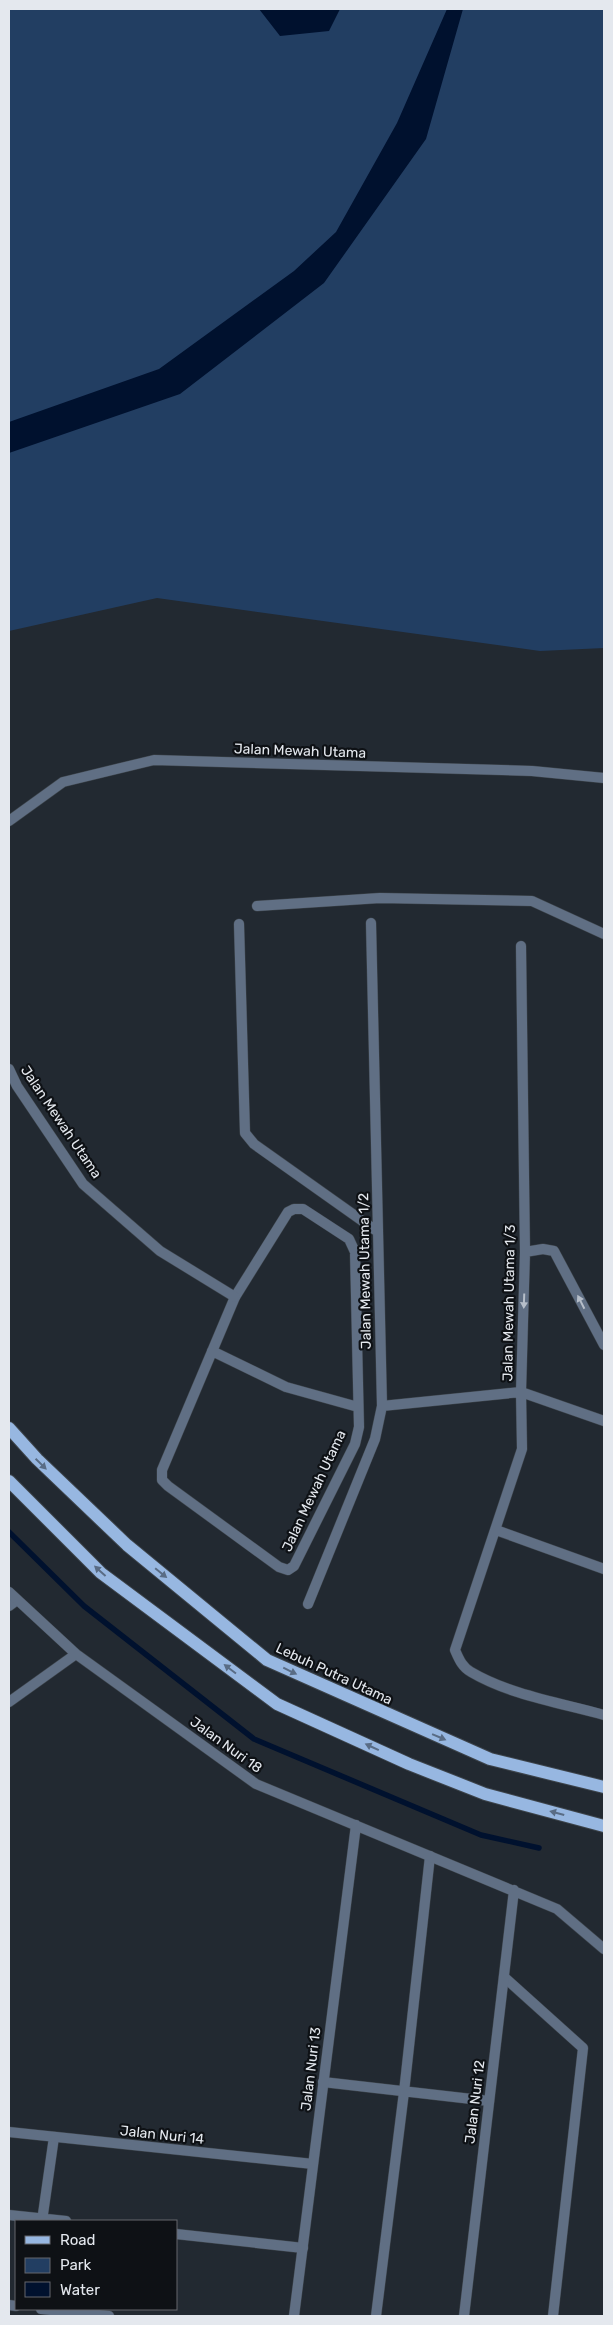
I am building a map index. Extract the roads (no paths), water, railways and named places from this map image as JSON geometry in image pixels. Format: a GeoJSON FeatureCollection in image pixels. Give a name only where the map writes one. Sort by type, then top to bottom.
{"type":"FeatureCollection","features":[{"type":"Feature","properties":{"kind":"main road","name":"Lebuh Putra Utama"},"geometry":{"type":"LineString","coordinates":[[9,1428],[37,1459],[127,1545],[267,1660],[490,1759],[604,1787]]}},
{"type":"Feature","properties":{"kind":"main road"},"geometry":{"type":"LineString","coordinates":[[9,1481],[101,1573],[277,1704],[409,1764],[485,1794],[604,1826]]}},
{"type":"Feature","properties":{"kind":"street","name":"Jalan Mewah Utama"},"geometry":{"type":"LineString","coordinates":[[9,821],[63,782],[154,760],[532,771],[604,778]]}},
{"type":"Feature","properties":{"kind":"street"},"geometry":{"type":"LineString","coordinates":[[258,906],[380,898],[532,901],[604,934]]}},
{"type":"Feature","properties":{"kind":"street","name":"Jalan Mewah Utama 1/2"},"geometry":{"type":"LineString","coordinates":[[308,1604],[376,1439],[382,1406],[371,923]]}},
{"type":"Feature","properties":{"kind":"street"},"geometry":{"type":"LineString","coordinates":[[239,924],[246,1133],[254,1144],[378,1232]]}},
{"type":"Feature","properties":{"kind":"street","name":"Jalan Mewah Utama 1/3"},"geometry":{"type":"LineString","coordinates":[[521,946],[525,1252],[521,1392],[522,1449],[456,1650],[460,1662],[470,1671],[510,1689],[604,1715]]}},
{"type":"Feature","properties":{"kind":"street","name":"Jalan Mewah Utama"},"geometry":{"type":"LineString","coordinates":[[9,1069],[17,1086],[83,1184],[160,1251],[235,1297]]}},
{"type":"Feature","properties":{"kind":"street","name":"Jalan Mewah Utama"},"geometry":{"type":"LineString","coordinates":[[294,1208],[303,1209],[349,1239],[355,1252],[359,1427],[355,1444],[294,1566],[288,1570],[279,1567],[162,1480],[162,1470],[235,1297],[288,1212],[294,1208]]}},
{"type":"Feature","properties":{"kind":"street"},"geometry":{"type":"LineString","coordinates":[[525,1252],[543,1248],[554,1251],[604,1344]]}},
{"type":"Feature","properties":{"kind":"street"},"geometry":{"type":"LineString","coordinates":[[212,1351],[286,1387],[358,1407]]}},
{"type":"Feature","properties":{"kind":"street"},"geometry":{"type":"LineString","coordinates":[[382,1406],[521,1392],[604,1421]]}},
{"type":"Feature","properties":{"kind":"street"},"geometry":{"type":"LineString","coordinates":[[496,1530],[604,1570]]}},
{"type":"Feature","properties":{"kind":"street","name":"Jalan Nuri 18"},"geometry":{"type":"LineString","coordinates":[[9,1592],[13,1603],[76,1654],[256,1784],[557,1909],[604,1949]]}},
{"type":"Feature","properties":{"kind":"street"},"geometry":{"type":"LineString","coordinates":[[9,1702],[76,1654]]}},
{"type":"Feature","properties":{"kind":"street","name":"Jalan Nuri 13"},"geometry":{"type":"LineString","coordinates":[[294,2316],[356,1825]]}},
{"type":"Feature","properties":{"kind":"street"},"geometry":{"type":"LineString","coordinates":[[376,2316],[404,2092],[430,1856]]}},
{"type":"Feature","properties":{"kind":"street","name":"Jalan Nuri 12"},"geometry":{"type":"LineString","coordinates":[[464,2316],[514,1890]]}},
{"type":"Feature","properties":{"kind":"street"},"geometry":{"type":"LineString","coordinates":[[504,1977],[582,2048],[554,2316]]}},
{"type":"Feature","properties":{"kind":"street"},"geometry":{"type":"LineString","coordinates":[[323,2082],[490,2101]]}},
{"type":"Feature","properties":{"kind":"street","name":"Jalan Nuri 14"},"geometry":{"type":"LineString","coordinates":[[9,2132],[313,2164]]}},
{"type":"Feature","properties":{"kind":"street"},"geometry":{"type":"LineString","coordinates":[[9,2215],[42,2220],[54,2138]]}},
{"type":"Feature","properties":{"kind":"street"},"geometry":{"type":"LineString","coordinates":[[178,2234],[303,2248]]}},
{"type":"Feature","properties":{"kind":"street"},"geometry":{"type":"LineString","coordinates":[[50,2310],[110,2316]]}},
{"type":"Feature","properties":{"kind":"water"},"geometry":{"type":"Polygon","coordinates":[[[259,9],[340,9],[329,31],[280,36],[259,9]]]}},
{"type":"Feature","properties":{"kind":"water"},"geometry":{"type":"Polygon","coordinates":[[[447,9],[463,9],[426,139],[324,283],[180,394],[9,453],[9,422],[159,369],[294,271],[336,232],[397,123],[447,9]]]}},
{"type":"Feature","properties":{"kind":"waterway"},"geometry":{"type":"LineString","coordinates":[[9,1532],[84,1606],[254,1739],[481,1835],[539,1848]]}}]}
